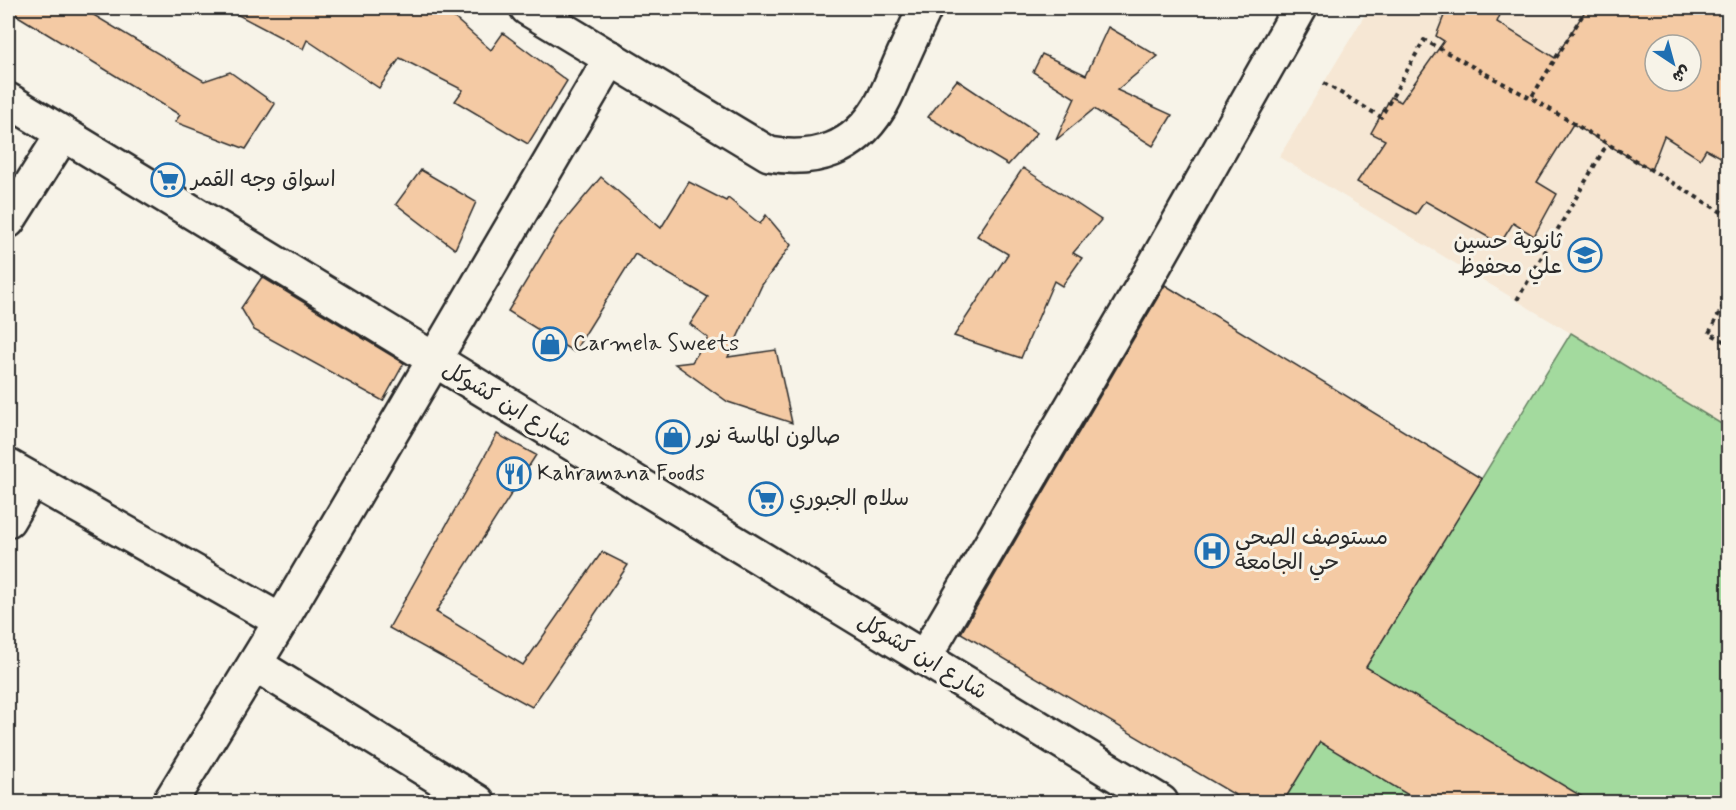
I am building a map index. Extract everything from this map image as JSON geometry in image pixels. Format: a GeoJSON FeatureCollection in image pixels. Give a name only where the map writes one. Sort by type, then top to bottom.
{"type":"FeatureCollection","features":[{"type":"Feature","properties":{"kind":"street"},"geometry":{"type":"LineString","coordinates":[[527,8],[769,154],[791,157],[812,156],[833,150],[852,139],[868,124],[881,106],[925,8]]}},
{"type":"Feature","properties":{"kind":"street"},"geometry":{"type":"LineString","coordinates":[[924,658],[1149,275],[1300,8]]}},
{"type":"Feature","properties":{"kind":"street"},"geometry":{"type":"LineString","coordinates":[[170,802],[281,621],[611,58]]}},
{"type":"Feature","properties":{"kind":"street","name":"شارع ابن كشوكل"},"geometry":{"type":"LineString","coordinates":[[8,100],[1161,802]]}},
{"type":"Feature","properties":{"kind":"street"},"geometry":{"type":"LineString","coordinates":[[8,221],[63,134]]}},
{"type":"Feature","properties":{"kind":"street"},"geometry":{"type":"LineString","coordinates":[[8,520],[19,474],[281,621]]}},
{"type":"Feature","properties":{"kind":"street"},"geometry":{"type":"LineString","coordinates":[[255,664],[478,802]]}},
{"type":"Feature","properties":{"kind":"path"},"geometry":{"type":"LineString","coordinates":[[1531,98],[1587,8]]}},
{"type":"Feature","properties":{"kind":"path"},"geometry":{"type":"LineString","coordinates":[[1324,83],[1381,117],[1424,40],[1531,98],[1728,216]]}},
{"type":"Feature","properties":{"kind":"path"},"geometry":{"type":"LineString","coordinates":[[1516,300],[1607,144]]}},
{"type":"Feature","properties":{"kind":"path"},"geometry":{"type":"LineString","coordinates":[[1728,297],[1709,333],[1728,344]]}},
{"type":"Feature","properties":{"kind":"shaded area","name":"ثانوية حسين علي محفوظ"},"geometry":{"type":"Polygon","coordinates":[[[1369,8],[1728,8],[1728,428],[1279,157],[1369,8]]]}},
{"type":"Feature","properties":{"kind":"green space"},"geometry":{"type":"Polygon","coordinates":[[[1571,333],[1728,428],[1728,802],[1283,802],[1571,333]]]}},
{"type":"Feature","properties":{"kind":"building"},"geometry":{"type":"Polygon","coordinates":[[[8,8],[82,8],[204,81],[230,72],[275,104],[246,149],[175,122],[180,115],[8,8]]]}},
{"type":"Feature","properties":{"kind":"building"},"geometry":{"type":"Polygon","coordinates":[[[225,8],[443,8],[491,50],[503,33],[567,81],[528,144],[455,101],[463,90],[400,58],[379,88],[307,40],[303,49],[225,8]]]}},
{"type":"Feature","properties":{"kind":"building"},"geometry":{"type":"Polygon","coordinates":[[[1447,8],[1503,8],[1497,22],[1555,58],[1587,8],[1728,8],[1728,161],[1706,149],[1700,159],[1664,136],[1651,170],[1573,124],[1537,182],[1557,194],[1534,236],[1513,223],[1500,244],[1425,201],[1416,214],[1357,182],[1385,140],[1371,133],[1391,97],[1401,102],[1444,41],[1436,36],[1447,8]]]}},
{"type":"Feature","properties":{"kind":"building"},"geometry":{"type":"Polygon","coordinates":[[[1108,27],[1158,56],[1117,90],[1172,115],[1153,146],[1094,109],[1056,140],[1075,98],[1033,72],[1042,54],[1086,75],[1108,27]]]}},
{"type":"Feature","properties":{"kind":"building"},"geometry":{"type":"Polygon","coordinates":[[[957,80],[1037,133],[1008,165],[928,117],[957,80]]]}},
{"type":"Feature","properties":{"kind":"building"},"geometry":{"type":"Polygon","coordinates":[[[1023,168],[1101,220],[1073,253],[1082,258],[1062,286],[1054,281],[1021,358],[954,336],[1008,254],[977,236],[1023,168]]]}},
{"type":"Feature","properties":{"kind":"building"},"geometry":{"type":"Polygon","coordinates":[[[421,170],[476,202],[455,249],[396,204],[421,170]]]}},
{"type":"Feature","properties":{"kind":"building"},"geometry":{"type":"Polygon","coordinates":[[[601,177],[661,228],[689,182],[726,201],[728,198],[760,224],[766,215],[791,245],[762,285],[728,357],[776,350],[792,423],[728,402],[675,364],[692,362],[708,338],[690,324],[708,297],[635,254],[574,352],[508,311],[557,230],[601,177]]]}},
{"type":"Feature","properties":{"kind":"building"},"geometry":{"type":"Polygon","coordinates":[[[262,277],[404,363],[383,401],[254,330],[241,308],[262,277]]]}},
{"type":"Feature","properties":{"kind":"building","name":"مستوصف الصحي حي الجامعة"},"geometry":{"type":"Polygon","coordinates":[[[1165,285],[1482,479],[1366,667],[1591,802],[1420,802],[1320,742],[1283,802],[1247,802],[961,633],[1165,285]]]}},
{"type":"Feature","properties":{"kind":"building"},"geometry":{"type":"Polygon","coordinates":[[[497,434],[536,455],[436,612],[523,665],[602,552],[628,565],[532,707],[389,628],[497,434]]]}},
{"type":"Feature","properties":{"kind":"place","name":"اسواق وجه القمر"},"geometry":{"type":"Point","coordinates":[168,180]}},
{"type":"Feature","properties":{"kind":"place","name":"ثانوية حسين علي محفوظ"},"geometry":{"type":"Point","coordinates":[1585,255]}},
{"type":"Feature","properties":{"kind":"place","name":"Carmela Sweets"},"geometry":{"type":"Point","coordinates":[550,344]}},
{"type":"Feature","properties":{"kind":"place","name":"صالون الماسة نور"},"geometry":{"type":"Point","coordinates":[673,437]}},
{"type":"Feature","properties":{"kind":"place","name":"Kahramana Foods"},"geometry":{"type":"Point","coordinates":[514,474]}},
{"type":"Feature","properties":{"kind":"place","name":"سلام الجبوري"},"geometry":{"type":"Point","coordinates":[766,499]}},
{"type":"Feature","properties":{"kind":"place","name":"مستوصف الصحي حي الجامعة"},"geometry":{"type":"Point","coordinates":[1212,551]}}]}
